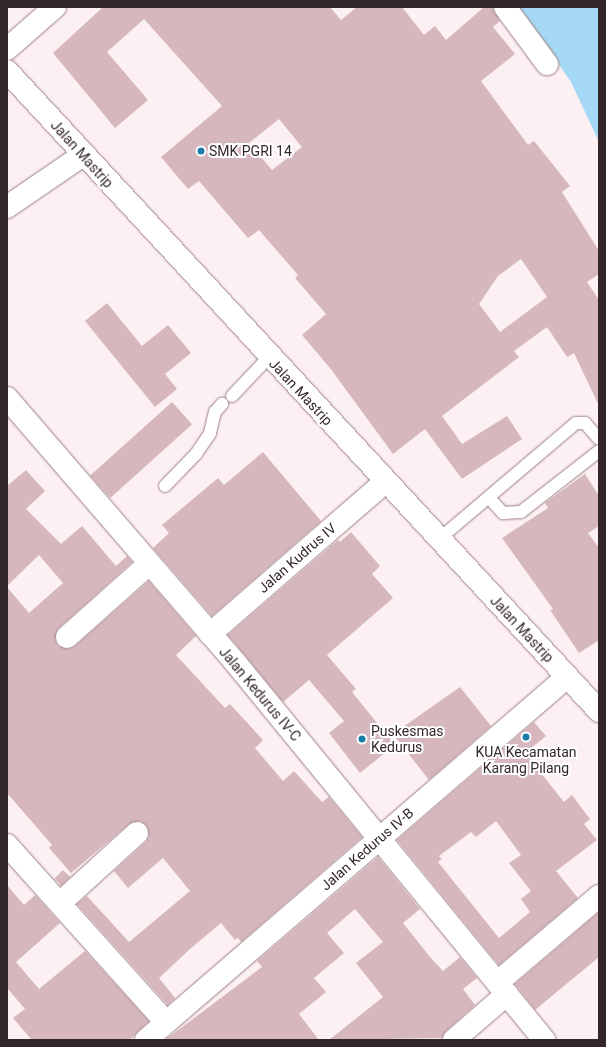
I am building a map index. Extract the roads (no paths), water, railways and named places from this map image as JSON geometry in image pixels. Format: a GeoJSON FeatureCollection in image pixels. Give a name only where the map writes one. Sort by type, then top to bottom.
{"type":"FeatureCollection","features":[{"type":"Feature","properties":{"kind":"street"},"geometry":{"type":"LineString","coordinates":[[7,49],[55,7]]}},
{"type":"Feature","properties":{"kind":"street"},"geometry":{"type":"LineString","coordinates":[[505,7],[547,64]]}},
{"type":"Feature","properties":{"kind":"street","name":"Jalan Mastrip"},"geometry":{"type":"LineString","coordinates":[[7,71],[384,482],[599,711]]}},
{"type":"Feature","properties":{"kind":"street"},"geometry":{"type":"LineString","coordinates":[[7,207],[83,155]]}},
{"type":"Feature","properties":{"kind":"street","name":"Jalan Kedurus IV-C"},"geometry":{"type":"LineString","coordinates":[[7,398],[210,634],[503,988],[544,1040]]}},
{"type":"Feature","properties":{"kind":"street","name":"Jalan Kudrus IV"},"geometry":{"type":"LineString","coordinates":[[210,634],[384,482]]}},
{"type":"Feature","properties":{"kind":"street"},"geometry":{"type":"LineString","coordinates":[[67,637],[149,564]]}},
{"type":"Feature","properties":{"kind":"street","name":"Jalan Kedurus IV-B"},"geometry":{"type":"LineString","coordinates":[[146,1040],[567,677]]}},
{"type":"Feature","properties":{"kind":"street"},"geometry":{"type":"LineString","coordinates":[[60,903],[137,833]]}},
{"type":"Feature","properties":{"kind":"street"},"geometry":{"type":"LineString","coordinates":[[7,845],[166,1022]]}},
{"type":"Feature","properties":{"kind":"street"},"geometry":{"type":"LineString","coordinates":[[454,1040],[503,988],[599,896]]}},
{"type":"Feature","properties":{"kind":"lane"},"geometry":{"type":"LineString","coordinates":[[232,396],[269,357]]}},
{"type":"Feature","properties":{"kind":"lane"},"geometry":{"type":"LineString","coordinates":[[165,486],[196,454],[210,433],[215,412],[222,404]]}},
{"type":"Feature","properties":{"kind":"lane"},"geometry":{"type":"LineString","coordinates":[[438,540],[576,424],[585,423],[599,439]]}},
{"type":"Feature","properties":{"kind":"lane"},"geometry":{"type":"LineString","coordinates":[[489,498],[503,513],[521,512],[599,451]]}},
{"type":"Feature","properties":{"kind":"water"},"geometry":{"type":"Polygon","coordinates":[[[519,7],[599,7],[599,142],[571,82],[519,7]]]}},
{"type":"Feature","properties":{"kind":"place","name":"SMK PGRI 14"},"geometry":{"type":"Point","coordinates":[201,151]}},
{"type":"Feature","properties":{"kind":"place","name":"KUA Kecamatan Karang Pilang"},"geometry":{"type":"Point","coordinates":[526,737]}},
{"type":"Feature","properties":{"kind":"place","name":"Puskesmas Kedurus"},"geometry":{"type":"Point","coordinates":[362,739]}}]}
